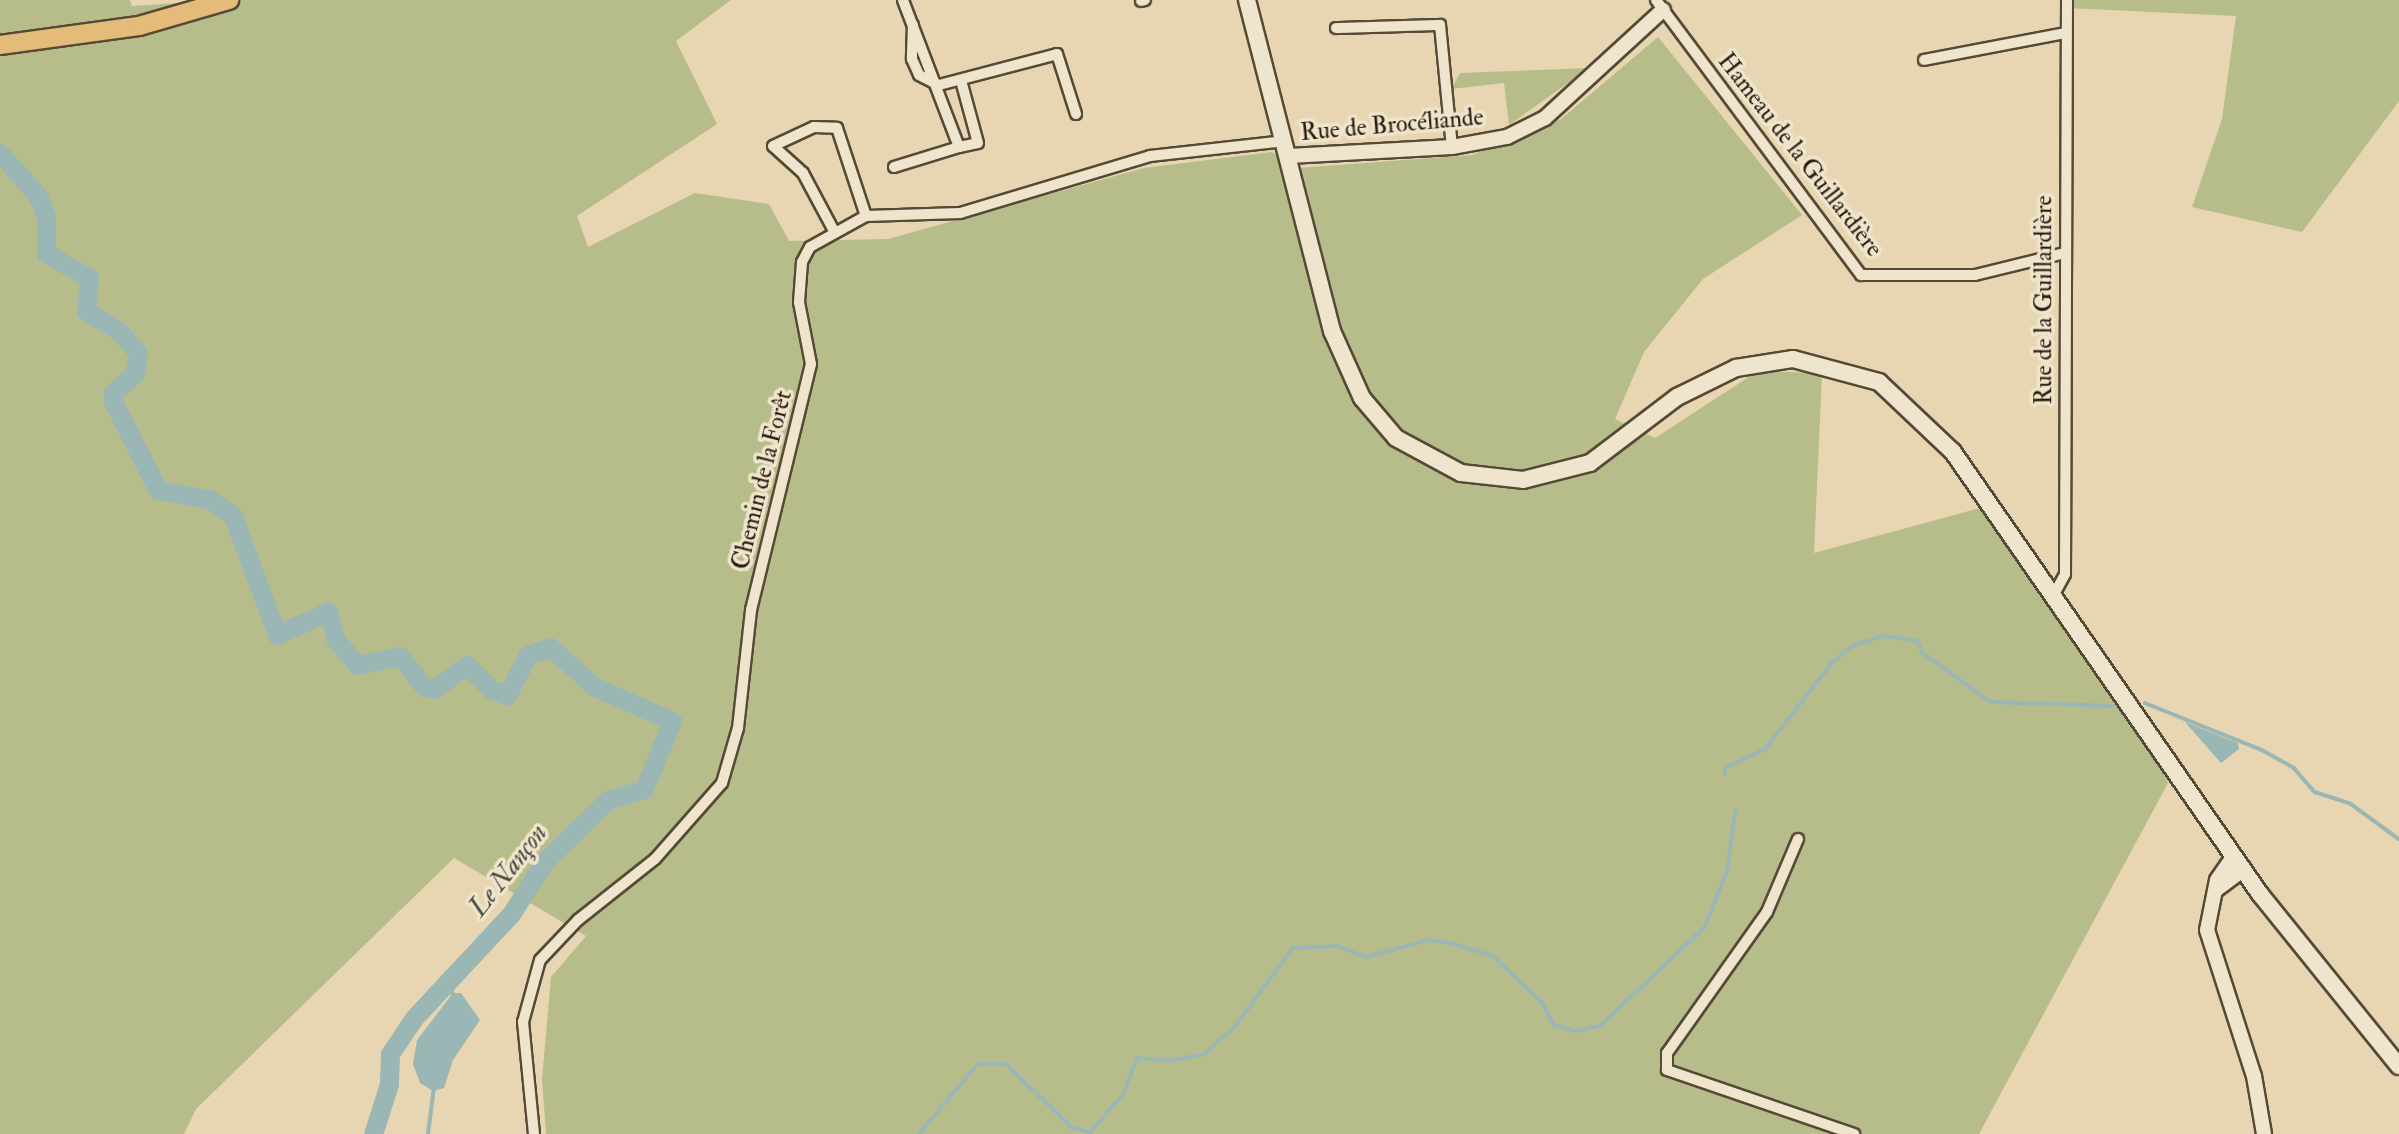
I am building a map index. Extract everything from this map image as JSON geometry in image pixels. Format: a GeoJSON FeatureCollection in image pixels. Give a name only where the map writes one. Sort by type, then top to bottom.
{"type":"FeatureCollection","features":[{"type":"Feature","properties":{"kind":"main road"},"geometry":{"type":"LineString","coordinates":[[0,45],[139,26],[229,0]]}},
{"type":"Feature","properties":{"kind":"main road"},"geometry":{"type":"LineString","coordinates":[[1247,0],[1345,369],[1379,420],[1434,463],[1493,478],[1557,474],[1590,463],[1703,381],[1762,362],[1823,362],[1879,382],[1931,426],[2053,596],[2238,863],[2399,1066]]}},
{"type":"Feature","properties":{"kind":"street"},"geometry":{"type":"LineString","coordinates":[[903,0],[939,85],[959,148]]}},
{"type":"Feature","properties":{"kind":"street","name":"Rue de la Guillardière"},"geometry":{"type":"LineString","coordinates":[[2053,596],[2065,573],[2067,0]]}},
{"type":"Feature","properties":{"kind":"street","name":"Rue de Brocéliande"},"geometry":{"type":"LineString","coordinates":[[1287,149],[1451,147],[1507,137],[1545,118],[1659,5]]}},
{"type":"Feature","properties":{"kind":"street","name":"Hameau de la Guillardière"},"geometry":{"type":"LineString","coordinates":[[1659,5],[1861,275],[1975,275],[2066,253]]}},
{"type":"Feature","properties":{"kind":"street"},"geometry":{"type":"LineString","coordinates":[[1336,28],[1440,25],[1451,147]]}},
{"type":"Feature","properties":{"kind":"street"},"geometry":{"type":"LineString","coordinates":[[1924,61],[2066,33]]}},
{"type":"Feature","properties":{"kind":"street"},"geometry":{"type":"LineString","coordinates":[[939,85],[962,84],[1057,54],[1076,114]]}},
{"type":"Feature","properties":{"kind":"street"},"geometry":{"type":"LineString","coordinates":[[894,167],[978,143],[962,84]]}},
{"type":"Feature","properties":{"kind":"street"},"geometry":{"type":"LineString","coordinates":[[834,231],[803,173],[773,146],[814,127],[837,128],[866,216]]}},
{"type":"Feature","properties":{"kind":"street","name":"Chemin de la Forêt"},"geometry":{"type":"LineString","coordinates":[[534,1134],[523,1023],[540,960],[578,920],[655,859],[722,783],[738,728],[751,610],[811,364],[799,302],[802,262],[810,247],[834,231],[866,216],[960,213],[1150,156],[1287,149]]}},
{"type":"Feature","properties":{"kind":"street"},"geometry":{"type":"LineString","coordinates":[[1798,839],[1767,912],[1667,1053],[1667,1070],[1854,1134]]}},
{"type":"Feature","properties":{"kind":"street"},"geometry":{"type":"LineString","coordinates":[[2238,863],[2222,867],[2207,930],[2254,1076],[2264,1134]]}},
{"type":"Feature","properties":{"kind":"green space"},"geometry":{"type":"Polygon","coordinates":[[[0,0],[130,0],[132,6],[223,0],[731,0],[676,41],[717,124],[577,216],[588,247],[695,193],[769,204],[789,241],[888,239],[1144,168],[1272,152],[1298,168],[1472,155],[1561,119],[1658,37],[1802,215],[1703,279],[1644,352],[1615,419],[1655,438],[1758,371],[1822,373],[1814,553],[1980,508],[2131,699],[2168,783],[1979,1134],[546,1134],[542,1079],[551,977],[586,936],[454,858],[196,1109],[184,1134],[0,1134],[0,0]]]}},
{"type":"Feature","properties":{"kind":"green space"},"geometry":{"type":"Polygon","coordinates":[[[2069,0],[2399,0],[2399,101],[2302,232],[2192,207],[2222,119],[2236,16],[2067,8],[2069,0]]]}},
{"type":"Feature","properties":{"kind":"green space"},"geometry":{"type":"Polygon","coordinates":[[[1589,68],[1509,125],[1504,83],[1451,89],[1460,73],[1589,68]]]}},
{"type":"Feature","properties":{"kind":"water"},"geometry":{"type":"Polygon","coordinates":[[[2185,722],[2238,743],[2239,749],[2221,763],[2185,722]]]}},
{"type":"Feature","properties":{"kind":"water"},"geometry":{"type":"Polygon","coordinates":[[[453,993],[461,993],[480,1020],[453,1060],[444,1088],[433,1091],[420,1083],[413,1064],[417,1040],[453,993]]]}},
{"type":"Feature","properties":{"kind":"waterway","name":"Le Nançon"},"geometry":{"type":"LineString","coordinates":[[0,153],[38,196],[46,217],[46,253],[89,278],[86,311],[119,331],[138,353],[135,373],[113,393],[113,401],[158,490],[209,499],[233,516],[277,635],[328,611],[336,640],[358,665],[400,656],[424,687],[434,689],[467,665],[492,690],[507,695],[528,655],[550,647],[595,687],[672,721],[644,789],[608,800],[545,861],[511,914],[414,1018],[390,1054],[389,1084],[373,1134]]}},
{"type":"Feature","properties":{"kind":"waterway"},"geometry":{"type":"LineString","coordinates":[[1725,775],[1725,768],[1765,749],[1832,663],[1852,646],[1883,636],[1918,641],[1923,653],[1991,702],[2113,706]]}},
{"type":"Feature","properties":{"kind":"waterway"},"geometry":{"type":"LineString","coordinates":[[2145,703],[2262,750],[2294,768],[2315,792],[2351,804],[2399,839]]}},
{"type":"Feature","properties":{"kind":"waterway"},"geometry":{"type":"LineString","coordinates":[[919,1134],[978,1064],[1006,1064],[1072,1127],[1090,1132],[1123,1095],[1137,1058],[1169,1061],[1205,1054],[1236,1025],[1293,948],[1337,946],[1366,957],[1429,940],[1450,943],[1493,956],[1542,1002],[1554,1025],[1576,1031],[1600,1026],[1705,927],[1727,871],[1735,812]]}},
{"type":"Feature","properties":{"kind":"waterway"},"geometry":{"type":"LineString","coordinates":[[445,981],[454,995]]}},
{"type":"Feature","properties":{"kind":"waterway"},"geometry":{"type":"LineString","coordinates":[[428,1134],[434,1087]]}}]}
